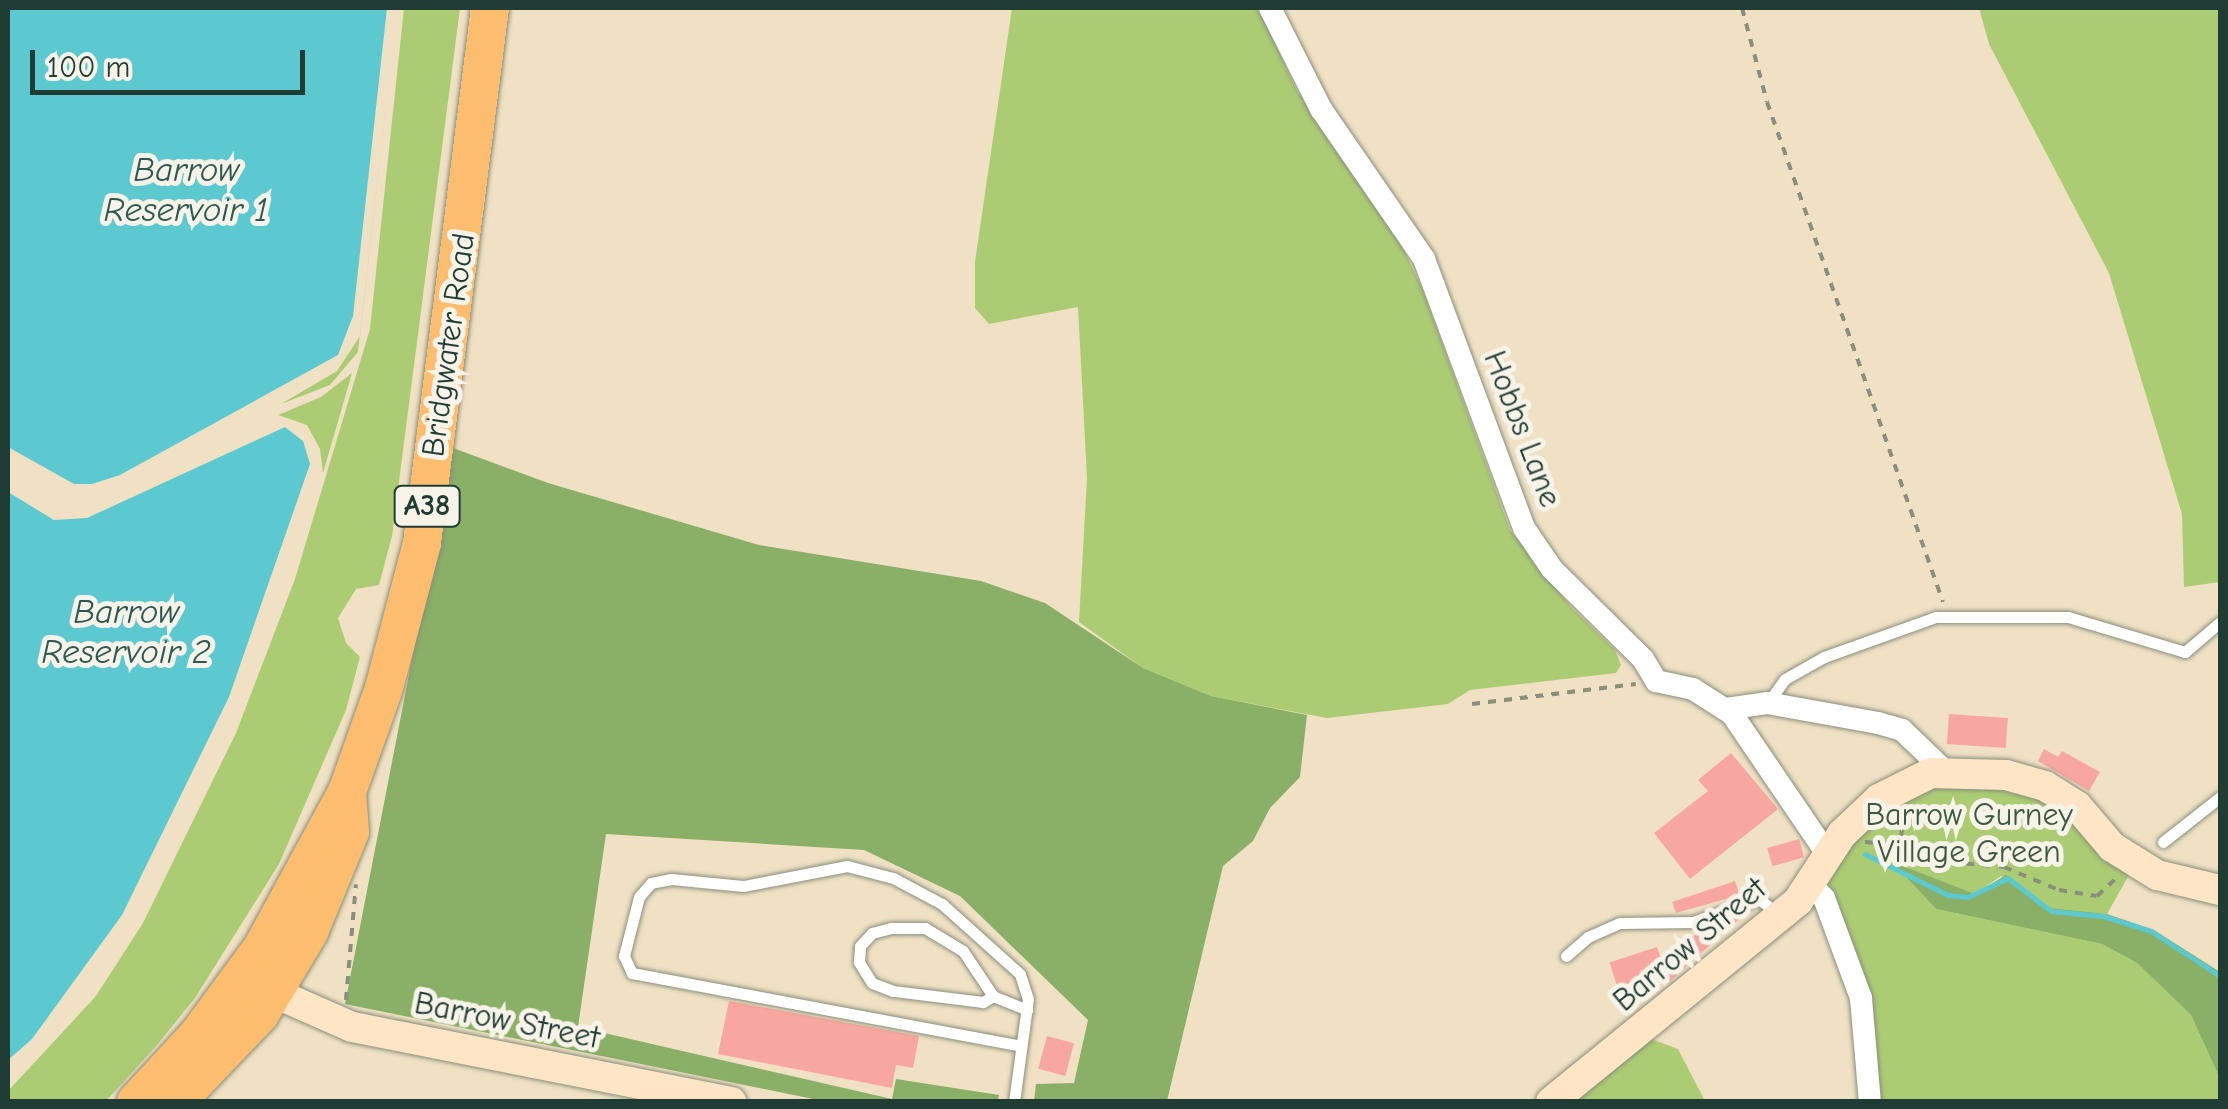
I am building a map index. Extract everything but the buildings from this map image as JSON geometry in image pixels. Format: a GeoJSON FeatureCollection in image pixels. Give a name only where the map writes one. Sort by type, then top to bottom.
{"type":"FeatureCollection","features":[{"type":"Feature","properties":{"kind":"highway","name":"Bridgwater Road"},"geometry":{"type":"LineString","coordinates":[[136,1102],[198,1034],[262,948],[337,807],[403,625],[422,543],[490,8]]}},
{"type":"Feature","properties":{"kind":"highway","name":"Bridgwater Road"},"geometry":{"type":"LineString","coordinates":[[176,1102],[275,992],[333,877],[350,832],[337,807]]}},
{"type":"Feature","properties":{"kind":"highway"},"geometry":{"type":"LineString","coordinates":[[198,1034],[208,1005],[337,807]]}},
{"type":"Feature","properties":{"kind":"highway"},"geometry":{"type":"LineString","coordinates":[[262,948],[275,992]]}},
{"type":"Feature","properties":{"kind":"highway"},"geometry":{"type":"LineString","coordinates":[[198,1034],[245,993],[259,988],[275,992]]}},
{"type":"Feature","properties":{"kind":"main road","name":"Barrow Street"},"geometry":{"type":"LineString","coordinates":[[1552,1102],[1779,917],[1810,884],[1827,854],[1858,817],[1897,786],[1946,772],[2045,786],[2119,865],[2220,890]]}},
{"type":"Feature","properties":{"kind":"main road","name":"Barrow Street"},"geometry":{"type":"LineString","coordinates":[[275,992],[343,1024],[732,1102]]}},
{"type":"Feature","properties":{"kind":"street","name":"Hobbs Lane"},"geometry":{"type":"LineString","coordinates":[[1270,8],[1306,84],[1424,260],[1524,528],[1552,569],[1643,660],[1656,681]]}},
{"type":"Feature","properties":{"kind":"street"},"geometry":{"type":"LineString","coordinates":[[1656,681],[1693,690],[1726,709],[1827,854]]}},
{"type":"Feature","properties":{"kind":"street"},"geometry":{"type":"LineString","coordinates":[[1726,709],[1768,704],[1902,730],[1946,772]]}},
{"type":"Feature","properties":{"kind":"street"},"geometry":{"type":"LineString","coordinates":[[1810,884],[1824,898],[1861,998],[1870,1102]]}},
{"type":"Feature","properties":{"kind":"lane"},"geometry":{"type":"LineString","coordinates":[[1768,704],[1785,679],[1824,657],[1882,632],[1948,616],[2068,617],[2185,652],[2220,622]]}},
{"type":"Feature","properties":{"kind":"lane"},"geometry":{"type":"LineString","coordinates":[[2162,842],[2220,797]]}},
{"type":"Feature","properties":{"kind":"lane"},"geometry":{"type":"LineString","coordinates":[[1014,1102],[1027,1010],[1020,974],[942,904],[893,878],[847,866],[743,886],[651,883],[639,897],[624,956],[632,973],[1021,1046]]}},
{"type":"Feature","properties":{"kind":"lane"},"geometry":{"type":"LineString","coordinates":[[1566,956],[1620,923],[1693,922],[1759,899],[1779,917]]}},
{"type":"Feature","properties":{"kind":"lane"},"geometry":{"type":"LineString","coordinates":[[994,996],[983,1002],[882,987],[859,962],[860,946],[891,928],[925,928],[963,951],[994,996],[1027,1010]]}},
{"type":"Feature","properties":{"kind":"path"},"geometry":{"type":"LineString","coordinates":[[1742,8],[1768,102],[1948,616]]}},
{"type":"Feature","properties":{"kind":"path"},"geometry":{"type":"LineString","coordinates":[[1472,704],[1656,681]]}},
{"type":"Feature","properties":{"kind":"path"},"geometry":{"type":"LineString","coordinates":[[1912,806],[1900,821],[1898,839],[1918,859],[2004,867],[2059,890],[2097,896],[2119,865]]}},
{"type":"Feature","properties":{"kind":"path"},"geometry":{"type":"LineString","coordinates":[[333,877],[360,885],[343,1024]]}},
{"type":"Feature","properties":{"kind":"green space"},"geometry":{"type":"Polygon","coordinates":[[[404,8],[460,8],[392,536],[379,585],[356,589],[338,618],[346,643],[360,657],[346,710],[279,864],[195,998],[157,1045],[106,1101],[8,1101],[8,1091],[96,996],[143,923],[236,733],[295,579],[370,329],[404,8]]]}},
{"type":"Feature","properties":{"kind":"green space"},"geometry":{"type":"Polygon","coordinates":[[[1012,8],[1259,8],[1297,91],[1385,211],[1422,288],[1510,530],[1570,606],[1615,650],[1621,665],[1616,673],[1470,690],[1448,704],[1327,718],[1211,696],[1143,668],[1079,622],[1087,478],[1078,307],[989,324],[975,308],[975,262],[1012,8]]]}},
{"type":"Feature","properties":{"kind":"green space"},"geometry":{"type":"Polygon","coordinates":[[[1979,8],[2220,8],[2220,582],[2184,587],[2182,514],[2109,273],[1989,44],[1979,8]]]}},
{"type":"Feature","properties":{"kind":"green space"},"geometry":{"type":"Polygon","coordinates":[[[360,336],[358,352],[330,385],[281,404],[337,371],[360,336]]]}},
{"type":"Feature","properties":{"kind":"green space"},"geometry":{"type":"Polygon","coordinates":[[[352,373],[323,473],[320,449],[307,425],[278,415],[321,397],[352,373]]]}},
{"type":"Feature","properties":{"kind":"green space"},"geometry":{"type":"Polygon","coordinates":[[[453,448],[548,483],[759,545],[981,581],[1045,603],[1143,668],[1211,696],[1307,715],[1300,777],[1270,808],[1253,841],[1223,866],[1167,1101],[1034,1101],[1036,1084],[1074,1083],[1088,1020],[960,896],[864,850],[606,834],[578,1027],[892,1099],[896,1079],[999,1095],[998,1101],[823,1101],[345,1004],[453,448]]]}},
{"type":"Feature","properties":{"kind":"green space","name":"Barrow Gurney Village Green"},"geometry":{"type":"Polygon","coordinates":[[[1971,780],[2043,794],[2129,875],[2107,914],[2053,910],[2001,876],[1975,894],[1894,864],[1936,909],[2102,944],[2137,963],[2191,1015],[2220,1079],[2220,1101],[1876,1101],[1827,876],[1846,843],[1907,792],[1971,780]]]}},
{"type":"Feature","properties":{"kind":"green space"},"geometry":{"type":"Polygon","coordinates":[[[1892,862],[1975,894],[2006,875],[2048,908],[2107,914],[2154,930],[2220,972],[2220,1079],[2191,1015],[2137,963],[2102,944],[1936,909],[1892,862]]]}},
{"type":"Feature","properties":{"kind":"green space"},"geometry":{"type":"Polygon","coordinates":[[[1646,1037],[1678,1049],[1705,1101],[1574,1102],[1646,1037]]]}},
{"type":"Feature","properties":{"kind":"water","name":"Barrow Reservoir 1"},"geometry":{"type":"Polygon","coordinates":[[[8,8],[387,8],[353,316],[338,355],[120,475],[92,484],[74,484],[8,447],[8,8]]]}},
{"type":"Feature","properties":{"kind":"water","name":"Barrow Reservoir 2"},"geometry":{"type":"Polygon","coordinates":[[[285,427],[303,441],[310,464],[229,697],[122,915],[32,1039],[8,1060],[8,492],[54,520],[87,518],[285,427]]]}},
{"type":"Feature","properties":{"kind":"waterway"},"geometry":{"type":"LineString","coordinates":[[1865,854],[1948,895],[1968,897],[2008,878],[2051,911],[2103,916],[2151,931],[2220,976]]}}]}
